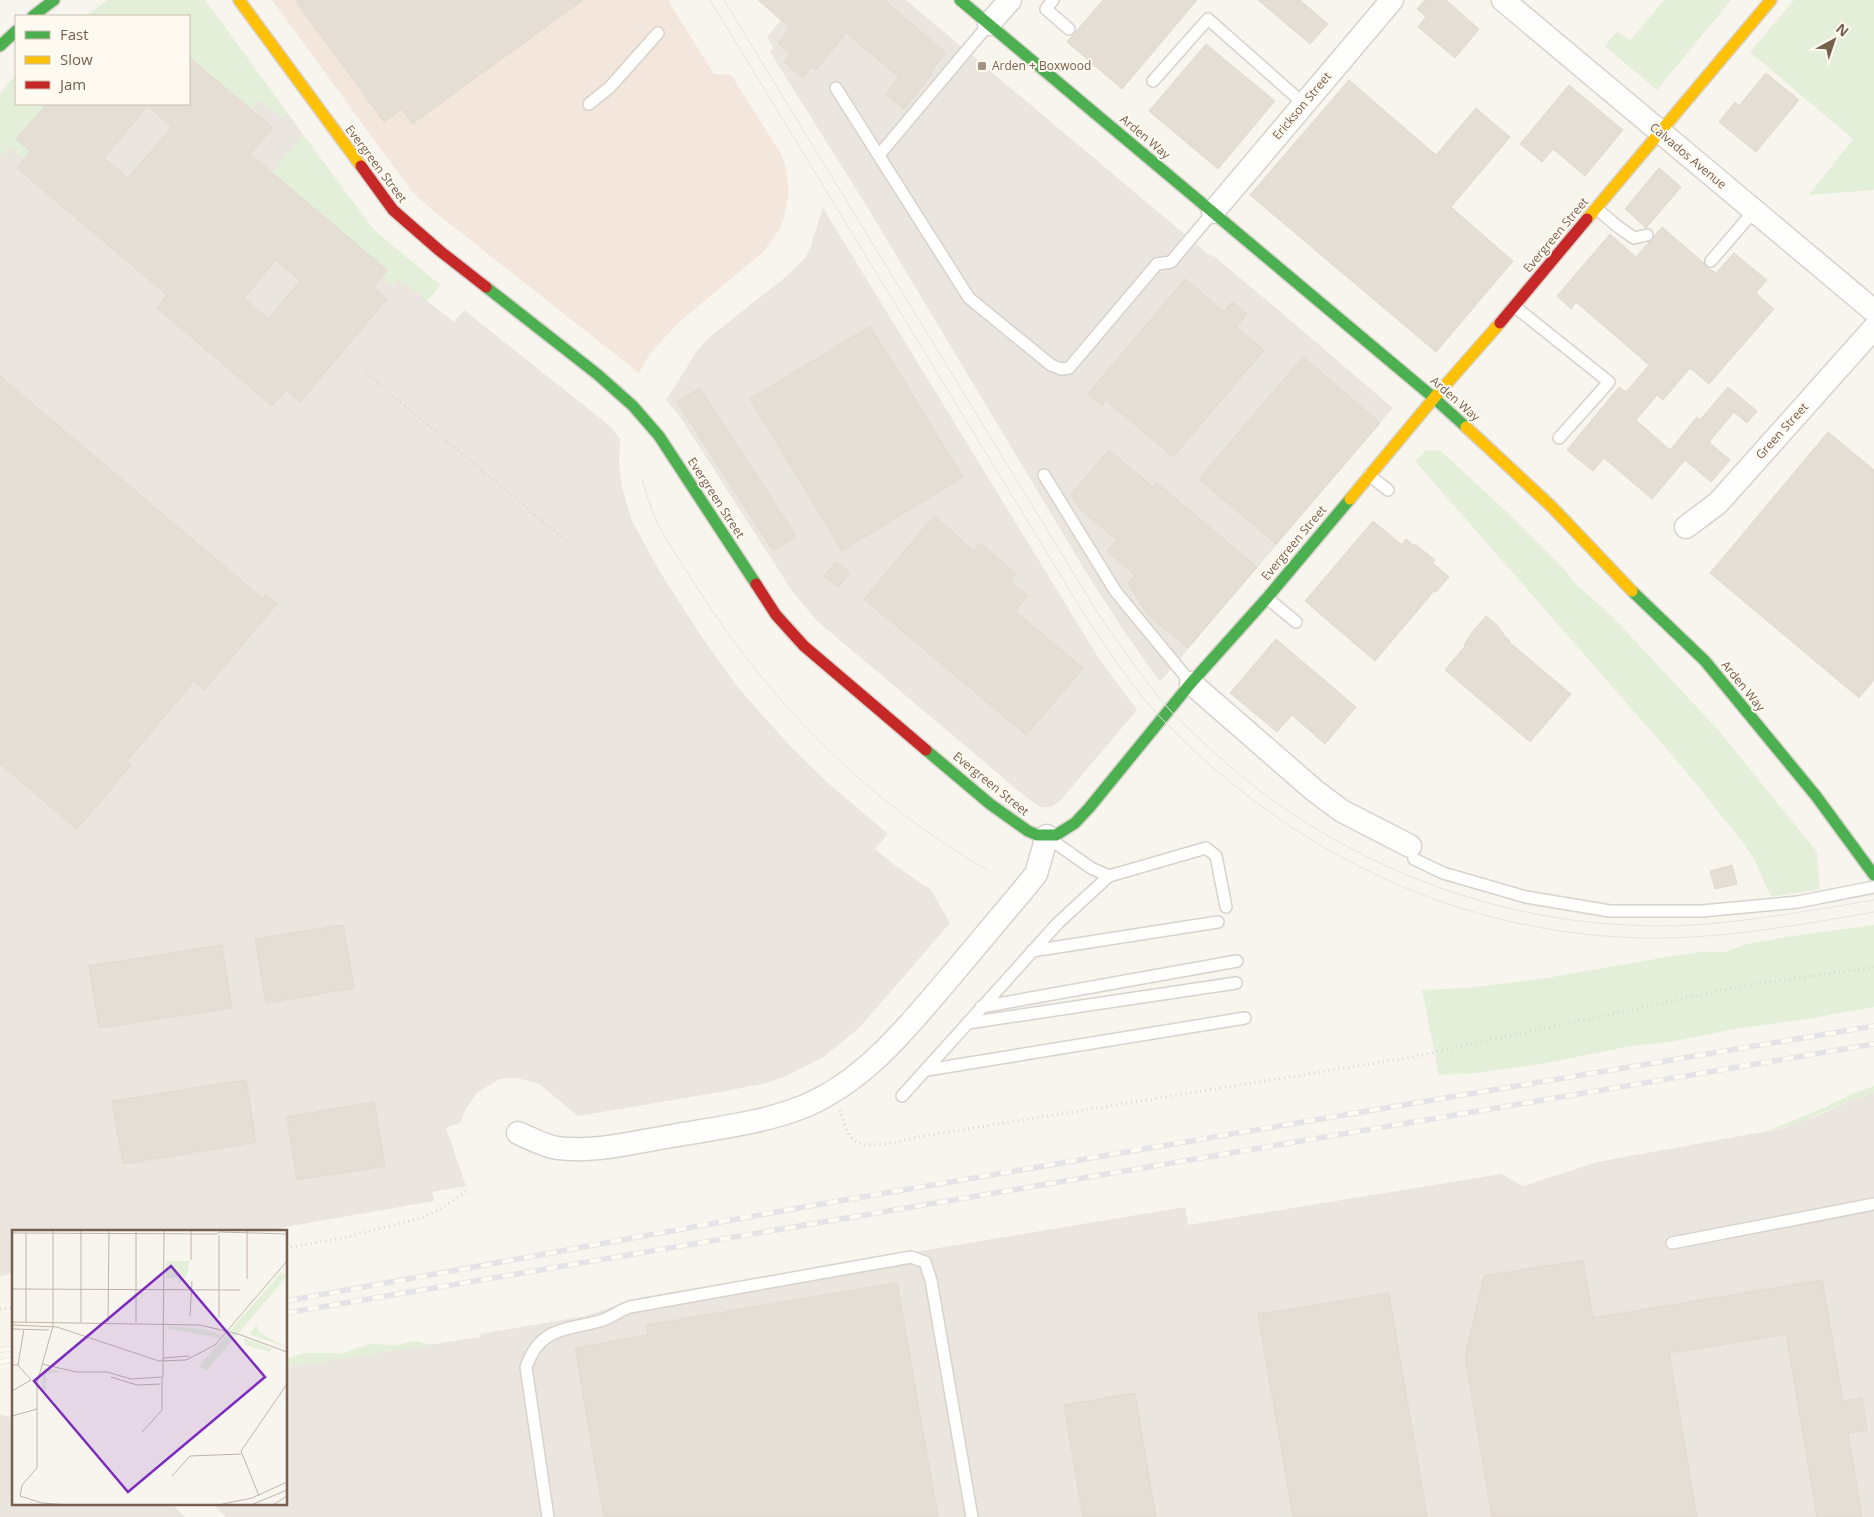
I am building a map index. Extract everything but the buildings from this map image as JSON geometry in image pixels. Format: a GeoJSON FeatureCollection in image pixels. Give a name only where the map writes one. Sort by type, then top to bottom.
{"type":"FeatureCollection","features":[{"type":"Feature","properties":{"kind":"street","name":"Evergreen Street"},"geometry":{"type":"LineString","coordinates":[[239,0],[393,210],[440,251],[597,374],[646,420],[659,436],[776,615],[790,631],[831,670],[998,810],[1028,831],[1047,836],[1056,835],[1075,823],[1191,683],[1267,598],[1434,398],[1461,370],[1771,0]]}},
{"type":"Feature","properties":{"kind":"street","name":"Arden Way"},"geometry":{"type":"LineString","coordinates":[[960,0],[1434,398],[1552,507],[1645,604],[1705,661],[1816,796],[1874,875]]}},
{"type":"Feature","properties":{"kind":"street"},"geometry":{"type":"LineString","coordinates":[[989,24],[1010,0]]}},
{"type":"Feature","properties":{"kind":"street","name":"Erickson Street"},"geometry":{"type":"LineString","coordinates":[[1213,212],[1392,0]]}},
{"type":"Feature","properties":{"kind":"street","name":"Calvados Avenue"},"geometry":{"type":"LineString","coordinates":[[1503,0],[1874,311]]}},
{"type":"Feature","properties":{"kind":"street","name":"Green Street"},"geometry":{"type":"LineString","coordinates":[[1686,527],[1718,503],[1874,328]]}},
{"type":"Feature","properties":{"kind":"street"},"geometry":{"type":"LineString","coordinates":[[1191,683],[1315,791],[1342,812],[1412,852]]}},
{"type":"Feature","properties":{"kind":"street"},"geometry":{"type":"LineString","coordinates":[[518,1134],[555,1148],[590,1150],[754,1121],[806,1106],[866,1068],[903,1033],[1032,880],[1036,874],[1047,836]]}},
{"type":"Feature","properties":{"kind":"lane"},"geometry":{"type":"LineString","coordinates":[[1053,0],[1046,9],[1069,29]]}},
{"type":"Feature","properties":{"kind":"lane"},"geometry":{"type":"LineString","coordinates":[[1153,81],[1208,19],[1304,104]]}},
{"type":"Feature","properties":{"kind":"lane"},"geometry":{"type":"LineString","coordinates":[[879,155],[989,24]]}},
{"type":"Feature","properties":{"kind":"lane"},"geometry":{"type":"LineString","coordinates":[[590,104],[610,87],[658,33]]}},
{"type":"Feature","properties":{"kind":"lane"},"geometry":{"type":"LineString","coordinates":[[836,88],[969,298],[1051,365],[1061,369],[1069,368],[1157,264],[1171,262],[1213,212]]}},
{"type":"Feature","properties":{"kind":"lane"},"geometry":{"type":"LineString","coordinates":[[1596,208],[1634,238],[1647,235]]}},
{"type":"Feature","properties":{"kind":"lane"},"geometry":{"type":"LineString","coordinates":[[1711,262],[1754,211]]}},
{"type":"Feature","properties":{"kind":"lane"},"geometry":{"type":"LineString","coordinates":[[1514,306],[1609,382],[1559,438]]}},
{"type":"Feature","properties":{"kind":"lane"},"geometry":{"type":"LineString","coordinates":[[1044,475],[1116,592],[1191,683]]}},
{"type":"Feature","properties":{"kind":"lane"},"geometry":{"type":"LineString","coordinates":[[1369,475],[1388,490]]}},
{"type":"Feature","properties":{"kind":"lane"},"geometry":{"type":"LineString","coordinates":[[1267,598],[1296,622]]}},
{"type":"Feature","properties":{"kind":"lane"},"geometry":{"type":"LineString","coordinates":[[1047,836],[1091,868],[1110,876]]}},
{"type":"Feature","properties":{"kind":"lane"},"geometry":{"type":"LineString","coordinates":[[902,1096],[1058,923],[1110,876],[1206,848],[1216,856],[1226,907]]}},
{"type":"Feature","properties":{"kind":"lane"},"geometry":{"type":"LineString","coordinates":[[1412,852],[1443,873],[1526,897],[1610,911],[1702,910],[1798,902],[1874,887]]}},
{"type":"Feature","properties":{"kind":"lane"},"geometry":{"type":"LineString","coordinates":[[1032,951],[1218,922]]}},
{"type":"Feature","properties":{"kind":"lane"},"geometry":{"type":"LineString","coordinates":[[982,1007],[1237,961]]}},
{"type":"Feature","properties":{"kind":"lane"},"geometry":{"type":"LineString","coordinates":[[968,1023],[1236,983]]}},
{"type":"Feature","properties":{"kind":"lane"},"geometry":{"type":"LineString","coordinates":[[927,1070],[1245,1018]]}},
{"type":"Feature","properties":{"kind":"lane"},"geometry":{"type":"LineString","coordinates":[[1672,1242],[1874,1204]]}},
{"type":"Feature","properties":{"kind":"lane"},"geometry":{"type":"LineString","coordinates":[[548,1517],[526,1368],[530,1356],[540,1342],[559,1330],[604,1319],[630,1306],[911,1257],[925,1262],[931,1280],[972,1517]]}},
{"type":"Feature","properties":{"kind":"path"},"geometry":{"type":"LineString","coordinates":[[366,373],[571,545]]}},
{"type":"Feature","properties":{"kind":"path"},"geometry":{"type":"LineString","coordinates":[[833,1090],[850,1136],[860,1142],[884,1146],[917,1137],[1407,1058],[1736,987],[1874,967]]}},
{"type":"Feature","properties":{"kind":"path"},"geometry":{"type":"LineString","coordinates":[[288,1248],[347,1238],[421,1218],[441,1209],[468,1190]]}},
{"type":"Feature","properties":{"kind":"shaded area"},"geometry":{"type":"Polygon","coordinates":[[[108,0],[205,0],[367,222],[382,239],[440,285],[427,301],[454,322],[464,310],[610,426],[620,439],[619,463],[622,487],[632,521],[660,572],[700,634],[736,685],[789,745],[828,783],[888,834],[875,849],[931,890],[950,923],[860,1027],[825,1056],[786,1076],[767,1083],[578,1116],[539,1084],[517,1078],[499,1079],[477,1093],[465,1110],[460,1123],[446,1128],[466,1186],[432,1192],[434,1201],[269,1230],[12,1230],[12,1273],[0,1276],[0,93],[15,76],[15,105],[190,105],[190,15],[87,15],[108,0]]]}},
{"type":"Feature","properties":{"kind":"shaded area"},"geometry":{"type":"Polygon","coordinates":[[[272,0],[671,0],[669,2],[714,74],[731,75],[780,152],[785,164],[789,189],[784,217],[779,230],[763,252],[677,324],[649,355],[639,373],[413,193],[272,0]]]}},
{"type":"Feature","properties":{"kind":"shaded area"},"geometry":{"type":"Polygon","coordinates":[[[798,0],[906,0],[1393,408],[1160,682],[1086,572],[866,205],[770,52],[773,47],[767,37],[798,0]]]}},
{"type":"Feature","properties":{"kind":"shaded area"},"geometry":{"type":"Polygon","coordinates":[[[823,208],[1098,657],[1137,710],[1060,801],[1051,807],[1040,807],[1027,798],[816,620],[792,591],[679,415],[666,400],[706,340],[783,279],[804,259],[810,248],[823,208]]]}},
{"type":"Feature","properties":{"kind":"shaded area"},"geometry":{"type":"Polygon","coordinates":[[[1874,1093],[1874,1517],[226,1517],[212,1504],[288,1504],[288,1367],[480,1337],[480,1334],[585,1316],[643,1297],[1185,1207],[1188,1225],[1501,1174],[1523,1186],[1597,1162],[1779,1129],[1817,1116],[1852,1100],[1874,1093]]]}},
{"type":"Feature","properties":{"kind":"shaded area"},"geometry":{"type":"Polygon","coordinates":[[[0,1414],[12,1417],[12,1504],[172,1504],[185,1517],[0,1517],[0,1414]]]}},
{"type":"Feature","properties":{"kind":"green space"},"geometry":{"type":"Polygon","coordinates":[[[108,0],[205,0],[287,112],[282,118],[260,101],[251,109],[190,58],[190,15],[87,15],[108,0]]]}},
{"type":"Feature","properties":{"kind":"green space"},"geometry":{"type":"Polygon","coordinates":[[[1664,0],[1731,0],[1657,90],[1605,46],[1617,31],[1630,41],[1664,0]]]}},
{"type":"Feature","properties":{"kind":"green space"},"geometry":{"type":"Polygon","coordinates":[[[1794,0],[1874,0],[1874,190],[1809,195],[1853,139],[1750,52],[1794,0]]]}},
{"type":"Feature","properties":{"kind":"green space"},"geometry":{"type":"Polygon","coordinates":[[[15,76],[15,105],[46,105],[17,139],[30,151],[24,159],[9,147],[0,155],[0,93],[15,76]]]}},
{"type":"Feature","properties":{"kind":"green space"},"geometry":{"type":"Polygon","coordinates":[[[303,135],[374,230],[440,285],[427,301],[399,278],[393,286],[382,277],[387,270],[272,172],[303,135]]]}},
{"type":"Feature","properties":{"kind":"green space"},"geometry":{"type":"Polygon","coordinates":[[[1426,450],[1442,452],[1509,514],[1564,569],[1575,583],[1612,616],[1720,732],[1817,852],[1820,889],[1771,897],[1754,859],[1744,844],[1684,769],[1415,461],[1426,450]]]}},
{"type":"Feature","properties":{"kind":"green space"},"geometry":{"type":"Polygon","coordinates":[[[1874,925],[1874,1007],[1808,1019],[1735,1029],[1675,1041],[1626,1047],[1541,1064],[1476,1073],[1439,1075],[1422,990],[1468,988],[1547,978],[1672,956],[1700,952],[1726,952],[1743,945],[1785,937],[1874,925]]]}},
{"type":"Feature","properties":{"kind":"green space"},"geometry":{"type":"Polygon","coordinates":[[[1874,1086],[1874,1093],[1852,1100],[1798,1123],[1762,1133],[1852,1094],[1874,1086]]]}},
{"type":"Feature","properties":{"kind":"green space"},"geometry":{"type":"Polygon","coordinates":[[[415,1341],[432,1345],[288,1367],[288,1358],[303,1353],[343,1353],[369,1344],[396,1345],[415,1341]]]}},
{"type":"Feature","properties":{"kind":"tram line"},"geometry":{"type":"LineString","coordinates":[[710,0],[1089,622],[1152,708],[1212,767],[1266,809],[1323,846],[1382,878],[1445,903],[1510,921],[1577,933],[1675,938],[1732,934],[1874,912]]}},
{"type":"Feature","properties":{"kind":"tram line"},"geometry":{"type":"LineString","coordinates":[[724,0],[1099,615],[1168,708],[1203,742],[1254,786],[1309,824],[1368,857],[1429,884],[1493,904],[1559,918],[1626,925],[1693,925],[1761,918],[1874,900]]}},
{"type":"Feature","properties":{"kind":"tram line"},"geometry":{"type":"LineString","coordinates":[[642,479],[664,536],[698,589],[727,632],[791,711],[826,748],[903,815],[989,871]]}},
{"type":"Feature","properties":{"kind":"railway"},"geometry":{"type":"LineString","coordinates":[[288,1301],[804,1207],[1874,1026]]}},
{"type":"Feature","properties":{"kind":"railway"},"geometry":{"type":"LineString","coordinates":[[288,1313],[1874,1044]]}},
{"type":"Feature","properties":{"kind":"railway"},"geometry":{"type":"LineString","coordinates":[[0,1350],[12,1348]]}},
{"type":"Feature","properties":{"kind":"railway"},"geometry":{"type":"LineString","coordinates":[[0,1362],[12,1359]]}},
{"type":"Feature","properties":{"kind":"traffic: fast"},"geometry":{"type":"LineString","coordinates":[[34,15],[54,0]]}},
{"type":"Feature","properties":{"kind":"traffic: fast"},"geometry":{"type":"LineString","coordinates":[[960,0],[1434,398],[1466,427]]}},
{"type":"Feature","properties":{"kind":"traffic: fast"},"geometry":{"type":"LineString","coordinates":[[0,46],[15,32]]}},
{"type":"Feature","properties":{"kind":"traffic: fast"},"geometry":{"type":"LineString","coordinates":[[486,287],[597,374],[633,406],[659,436],[756,584]]}},
{"type":"Feature","properties":{"kind":"traffic: fast"},"geometry":{"type":"LineString","coordinates":[[926,750],[990,804],[1028,831],[1037,835],[1056,835],[1075,823],[1089,808],[1191,683],[1267,598],[1350,499]]}},
{"type":"Feature","properties":{"kind":"traffic: fast"},"geometry":{"type":"LineString","coordinates":[[1632,591],[1705,661],[1816,796],[1874,875]]}},
{"type":"Feature","properties":{"kind":"traffic: slow"},"geometry":{"type":"LineString","coordinates":[[239,0],[361,166]]}},
{"type":"Feature","properties":{"kind":"traffic: slow"},"geometry":{"type":"LineString","coordinates":[[1587,219],[1771,0]]}},
{"type":"Feature","properties":{"kind":"traffic: slow"},"geometry":{"type":"LineString","coordinates":[[1350,499],[1434,398],[1500,323]]}},
{"type":"Feature","properties":{"kind":"traffic: slow"},"geometry":{"type":"LineString","coordinates":[[1466,427],[1552,507],[1632,591]]}},
{"type":"Feature","properties":{"kind":"traffic: jam"},"geometry":{"type":"LineString","coordinates":[[361,166],[393,210],[440,251],[486,287]]}},
{"type":"Feature","properties":{"kind":"traffic: jam"},"geometry":{"type":"LineString","coordinates":[[1500,323],[1587,219]]}},
{"type":"Feature","properties":{"kind":"traffic: jam"},"geometry":{"type":"LineString","coordinates":[[756,584],[776,615],[804,646],[926,750]]}},
{"type":"Feature","properties":{"kind":"place","name":"Arden + Boxwood"},"geometry":{"type":"Point","coordinates":[982,66]}}]}
